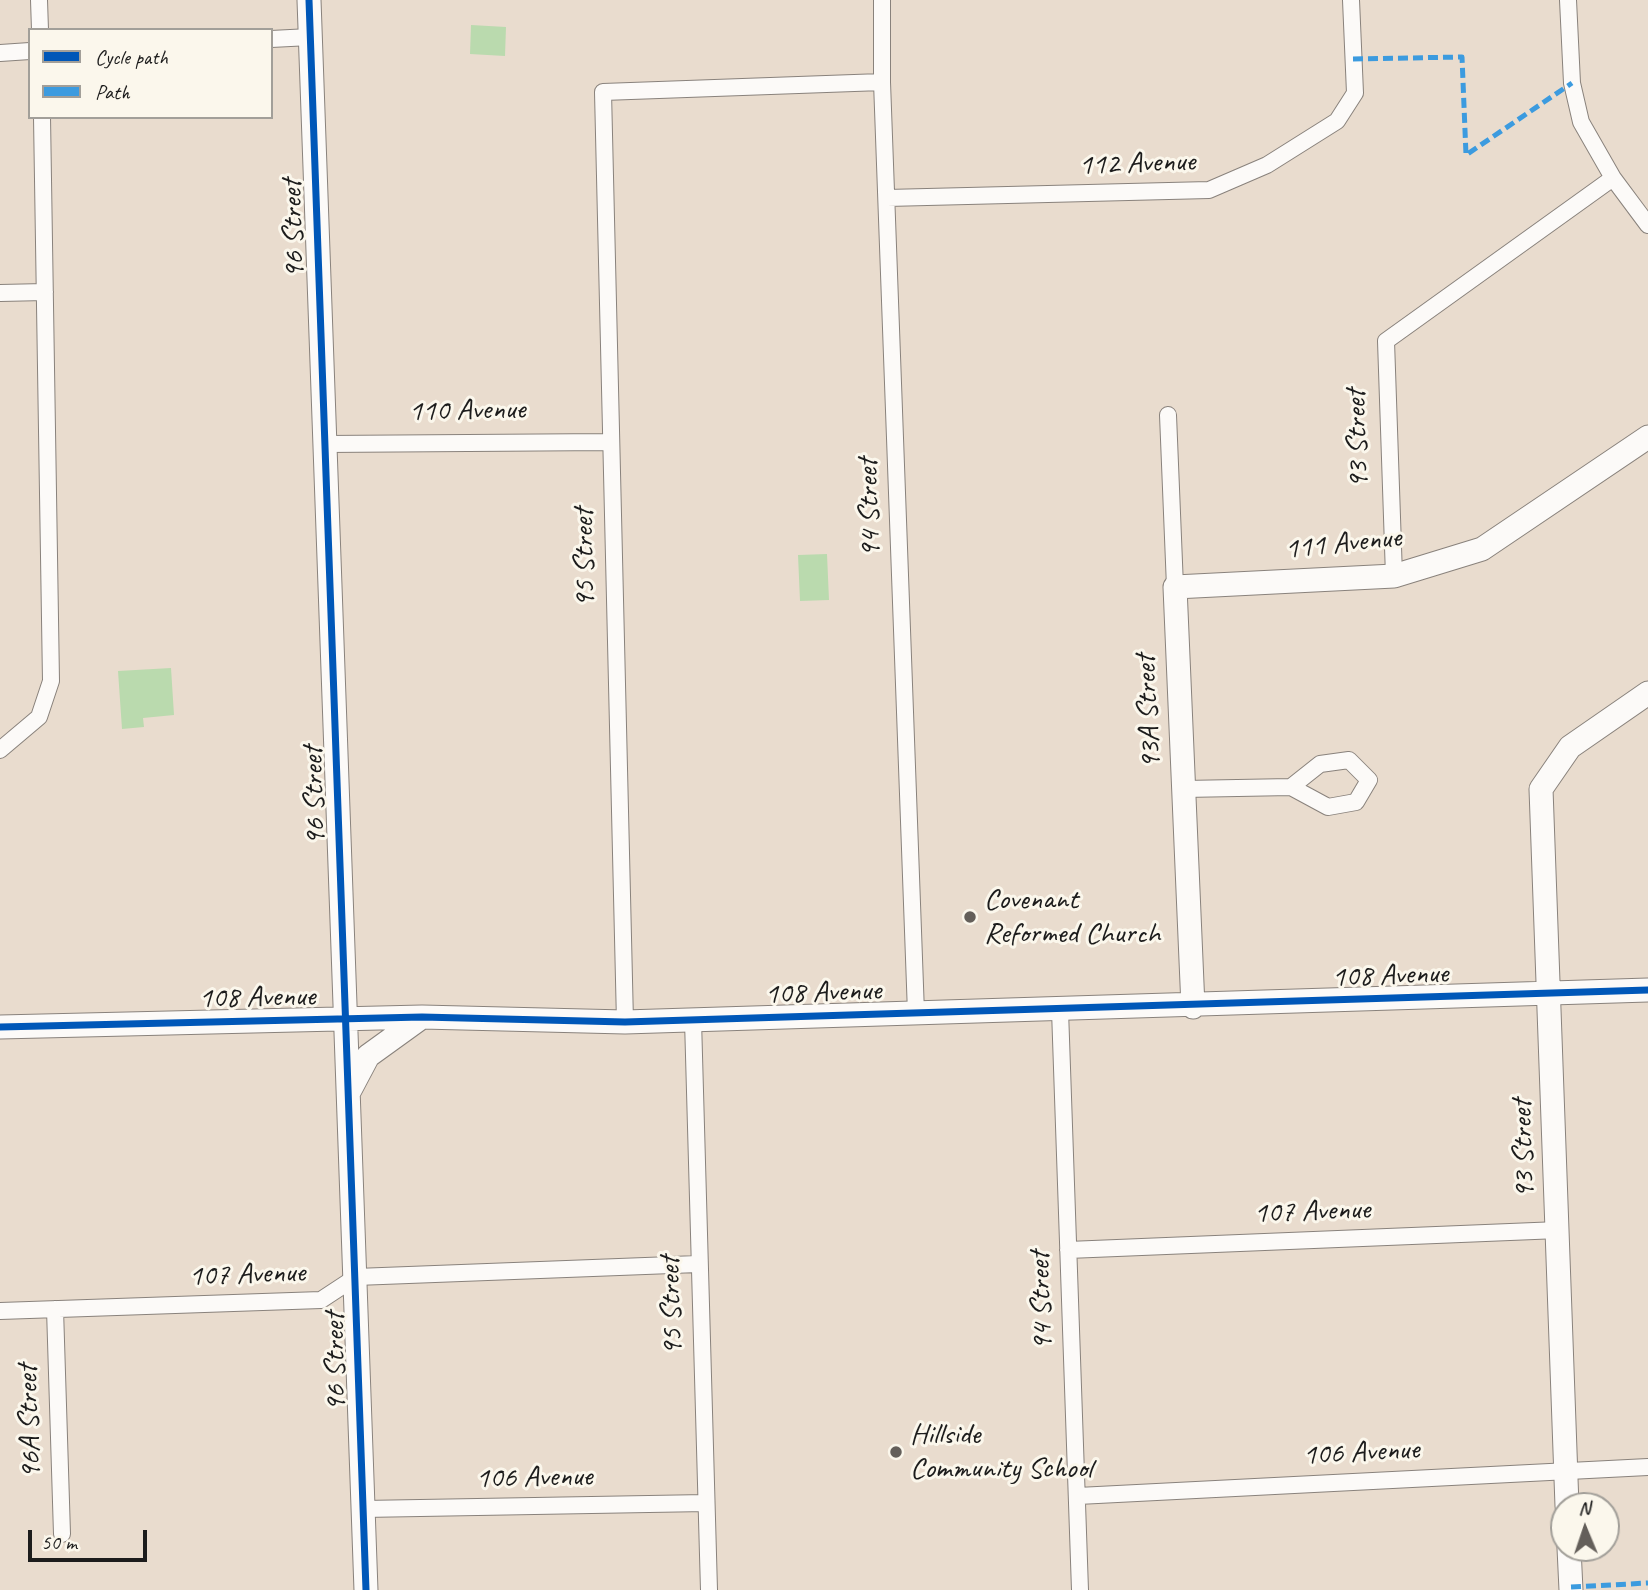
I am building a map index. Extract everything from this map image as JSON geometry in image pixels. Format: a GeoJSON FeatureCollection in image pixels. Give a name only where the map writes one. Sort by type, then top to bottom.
{"type":"FeatureCollection","features":[{"type":"Feature","properties":{"kind":"street"},"geometry":{"type":"LineString","coordinates":[[39,0],[40,28]]}},
{"type":"Feature","properties":{"kind":"street","name":"96 Street"},"geometry":{"type":"LineString","coordinates":[[309,0],[366,1590]]}},
{"type":"Feature","properties":{"kind":"street","name":"94 Street"},"geometry":{"type":"LineString","coordinates":[[882,0],[882,82],[916,1013]]}},
{"type":"Feature","properties":{"kind":"street","name":"112 Avenue"},"geometry":{"type":"LineString","coordinates":[[887,198],[1209,190],[1267,165],[1337,121],[1355,93],[1351,0]]}},
{"type":"Feature","properties":{"kind":"street"},"geometry":{"type":"LineString","coordinates":[[1568,0],[1572,83],[1581,122],[1613,178],[1648,225]]}},
{"type":"Feature","properties":{"kind":"street"},"geometry":{"type":"LineString","coordinates":[[273,39],[310,37]]}},
{"type":"Feature","properties":{"kind":"street"},"geometry":{"type":"LineString","coordinates":[[0,53],[28,51]]}},
{"type":"Feature","properties":{"kind":"street","name":"95 Street"},"geometry":{"type":"LineString","coordinates":[[625,1022],[603,92],[882,82]]}},
{"type":"Feature","properties":{"kind":"street"},"geometry":{"type":"LineString","coordinates":[[0,750],[39,717],[51,681],[42,119]]}},
{"type":"Feature","properties":{"kind":"street","name":"93 Street"},"geometry":{"type":"LineString","coordinates":[[1394,576],[1387,341],[1613,178]]}},
{"type":"Feature","properties":{"kind":"street"},"geometry":{"type":"LineString","coordinates":[[0,293],[45,292]]}},
{"type":"Feature","properties":{"kind":"street","name":"93A Street"},"geometry":{"type":"LineString","coordinates":[[1168,415],[1192,1007]]}},
{"type":"Feature","properties":{"kind":"street","name":"111 Avenue"},"geometry":{"type":"LineString","coordinates":[[1175,587],[1394,576],[1482,549],[1648,437]]}},
{"type":"Feature","properties":{"kind":"street","name":"110 Avenue"},"geometry":{"type":"LineString","coordinates":[[325,444],[610,442]]}},
{"type":"Feature","properties":{"kind":"street","name":"93 Street"},"geometry":{"type":"LineString","coordinates":[[1567,1492],[1541,789],[1570,747],[1648,694]]}},
{"type":"Feature","properties":{"kind":"street"},"geometry":{"type":"LineString","coordinates":[[1184,789],[1291,787]]}},
{"type":"Feature","properties":{"kind":"street","name":"108 Avenue"},"geometry":{"type":"LineString","coordinates":[[0,1027],[422,1017],[625,1022],[1192,1007],[1648,990]]}},
{"type":"Feature","properties":{"kind":"street","name":"94 Street"},"geometry":{"type":"LineString","coordinates":[[1060,1010],[1080,1590]]}},
{"type":"Feature","properties":{"kind":"street"},"geometry":{"type":"LineString","coordinates":[[348,1093],[368,1056],[422,1017]]}},
{"type":"Feature","properties":{"kind":"street","name":"95 Street"},"geometry":{"type":"LineString","coordinates":[[694,1020],[698,1264],[709,1590]]}},
{"type":"Feature","properties":{"kind":"street","name":"107 Avenue"},"geometry":{"type":"LineString","coordinates":[[1068,1250],[1559,1230]]}},
{"type":"Feature","properties":{"kind":"street","name":"107 Avenue"},"geometry":{"type":"LineString","coordinates":[[0,1311],[321,1300],[356,1278],[698,1264]]}},
{"type":"Feature","properties":{"kind":"street","name":"96A Street"},"geometry":{"type":"LineString","coordinates":[[55,1309],[62,1534]]}},
{"type":"Feature","properties":{"kind":"street","name":"106 Avenue"},"geometry":{"type":"LineString","coordinates":[[1078,1496],[1648,1467]]}},
{"type":"Feature","properties":{"kind":"street","name":"106 Avenue"},"geometry":{"type":"LineString","coordinates":[[363,1509],[706,1503]]}},
{"type":"Feature","properties":{"kind":"street"},"geometry":{"type":"LineString","coordinates":[[1570,1562],[1571,1590]]}},
{"type":"Feature","properties":{"kind":"green space"},"geometry":{"type":"Polygon","coordinates":[[[471,25],[506,27],[505,56],[470,54],[471,25]]]}},
{"type":"Feature","properties":{"kind":"green space"},"geometry":{"type":"Polygon","coordinates":[[[827,554],[829,600],[800,601],[798,555],[827,554]]]}},
{"type":"Feature","properties":{"kind":"green space"},"geometry":{"type":"Polygon","coordinates":[[[171,668],[174,715],[143,718],[144,727],[122,729],[118,671],[171,668]]]}},
{"type":"Feature","properties":{"kind":"marked path"},"geometry":{"type":"LineString","coordinates":[[1353,59],[1462,57],[1466,155],[1572,83]]}},
{"type":"Feature","properties":{"kind":"marked path"},"geometry":{"type":"LineString","coordinates":[[1571,1587],[1648,1583]]}},
{"type":"Feature","properties":{"kind":"cycle path"},"geometry":{"type":"LineString","coordinates":[[309,0],[366,1590]]}},
{"type":"Feature","properties":{"kind":"cycle path"},"geometry":{"type":"LineString","coordinates":[[0,1027],[422,1017],[625,1022],[1648,990]]}},
{"type":"Feature","properties":{"kind":"place","name":"Covenant Reformed Church"},"geometry":{"type":"Point","coordinates":[970,917]}},
{"type":"Feature","properties":{"kind":"place","name":"Hillside Community School"},"geometry":{"type":"Point","coordinates":[896,1452]}}]}
